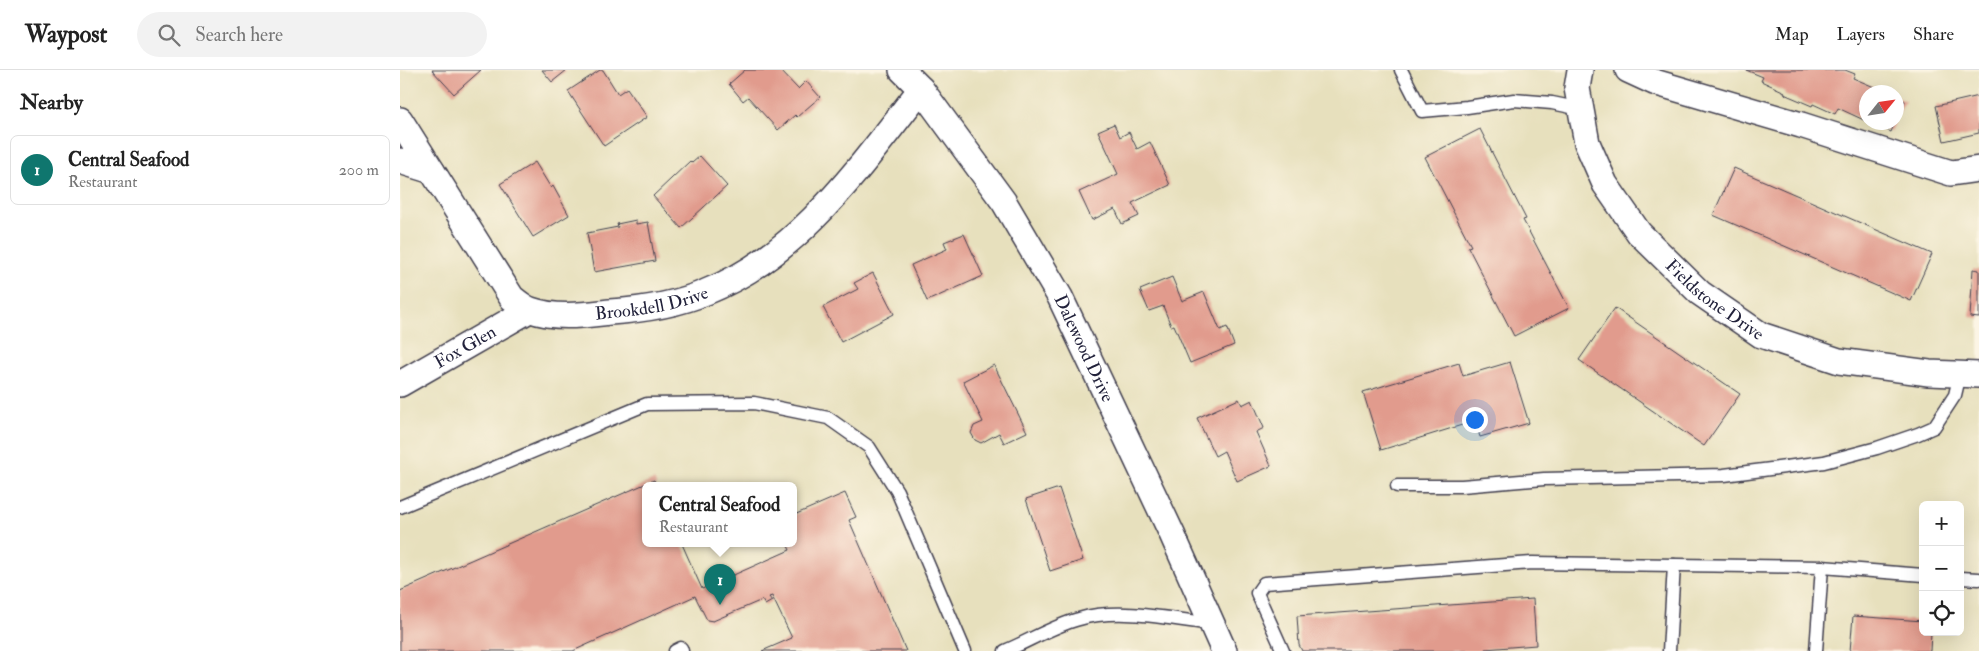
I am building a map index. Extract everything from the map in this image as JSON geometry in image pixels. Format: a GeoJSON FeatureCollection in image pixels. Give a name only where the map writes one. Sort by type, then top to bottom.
{"type":"FeatureCollection","features":[{"type":"Feature","properties":{"kind":"street","name":"Dalewood Drive"},"geometry":{"type":"LineString","coordinates":[[902,70],[921,89],[1004,202],[1060,297],[1224,651]]}},
{"type":"Feature","properties":{"kind":"street","name":"Fieldstone Drive"},"geometry":{"type":"LineString","coordinates":[[1580,70],[1577,88],[1586,143],[1605,184],[1638,233],[1700,293],[1761,335],[1839,361],[1929,373],[1969,375]]}},
{"type":"Feature","properties":{"kind":"street"},"geometry":{"type":"LineString","coordinates":[[1628,70],[1654,82],[1801,125],[1952,174],[1979,169]]}},
{"type":"Feature","properties":{"kind":"street","name":"Brookdell Drive"},"geometry":{"type":"LineString","coordinates":[[400,120],[512,298],[529,310],[563,317],[641,309],[705,293],[746,273],[801,232],[845,184],[921,89]]}},
{"type":"Feature","properties":{"kind":"street"},"geometry":{"type":"LineString","coordinates":[[400,161],[432,171]]}},
{"type":"Feature","properties":{"kind":"street","name":"Fox Glen"},"geometry":{"type":"LineString","coordinates":[[400,384],[529,310]]}},
{"type":"Feature","properties":{"kind":"lane"},"geometry":{"type":"LineString","coordinates":[[1401,70],[1422,111],[1514,100],[1552,103],[1581,109]]}},
{"type":"Feature","properties":{"kind":"lane"},"geometry":{"type":"LineString","coordinates":[[1398,486],[1462,486],[1544,479],[1724,475],[1824,462],[1885,445],[1918,434],[1934,426],[1969,375]]}},
{"type":"Feature","properties":{"kind":"lane"},"geometry":{"type":"LineString","coordinates":[[400,507],[647,404],[754,404],[828,418],[870,447],[897,491],[965,651]]}},
{"type":"Feature","properties":{"kind":"lane"},"geometry":{"type":"LineString","coordinates":[[1284,651],[1257,593],[1264,582],[1532,563],[1822,567],[1919,575]]}},
{"type":"Feature","properties":{"kind":"lane"},"geometry":{"type":"LineString","coordinates":[[1669,651],[1674,565]]}},
{"type":"Feature","properties":{"kind":"lane"},"geometry":{"type":"LineString","coordinates":[[1816,651],[1822,567]]}},
{"type":"Feature","properties":{"kind":"lane"},"geometry":{"type":"LineString","coordinates":[[1964,578],[1979,579]]}},
{"type":"Feature","properties":{"kind":"lane"},"geometry":{"type":"LineString","coordinates":[[1005,651],[1079,619],[1101,615],[1150,617],[1212,624]]}},
{"type":"Feature","properties":{"kind":"lane"},"geometry":{"type":"LineString","coordinates":[[675,651],[681,648],[682,651]]}},
{"type":"Feature","properties":{"kind":"building"},"geometry":{"type":"Polygon","coordinates":[[[432,70],[481,70],[454,94],[432,70]]]}},
{"type":"Feature","properties":{"kind":"building"},"geometry":{"type":"Polygon","coordinates":[[[542,70],[567,70],[552,82],[542,70]]]}},
{"type":"Feature","properties":{"kind":"building"},"geometry":{"type":"Polygon","coordinates":[[[600,70],[603,70],[618,94],[627,88],[647,117],[604,146],[568,91],[600,70]]]}},
{"type":"Feature","properties":{"kind":"building"},"geometry":{"type":"Polygon","coordinates":[[[745,70],[780,70],[798,89],[806,81],[820,97],[797,117],[795,115],[778,130],[748,97],[743,101],[729,84],[745,70]]]}},
{"type":"Feature","properties":{"kind":"building"},"geometry":{"type":"Polygon","coordinates":[[[1746,70],[1845,70],[1855,74],[1853,78],[1870,85],[1859,85],[1859,118],[1838,108],[1835,114],[1813,104],[1812,106],[1784,94],[1785,92],[1761,81],[1763,77],[1746,70]]]}},
{"type":"Feature","properties":{"kind":"building"},"geometry":{"type":"Polygon","coordinates":[[[1979,96],[1979,133],[1944,141],[1936,106],[1979,96]]]}},
{"type":"Feature","properties":{"kind":"building"},"geometry":{"type":"Polygon","coordinates":[[[1114,124],[1120,137],[1129,132],[1137,149],[1150,142],[1170,185],[1132,203],[1139,216],[1122,224],[1115,209],[1092,220],[1079,192],[1118,174],[1098,131],[1114,124]]]}},
{"type":"Feature","properties":{"kind":"building"},"geometry":{"type":"Polygon","coordinates":[[[1480,129],[1526,219],[1523,220],[1569,308],[1514,336],[1468,247],[1471,246],[1425,157],[1480,129]]]}},
{"type":"Feature","properties":{"kind":"building"},"geometry":{"type":"Polygon","coordinates":[[[700,156],[727,186],[681,228],[653,196],[690,161],[692,163],[700,156]]]}},
{"type":"Feature","properties":{"kind":"building"},"geometry":{"type":"Polygon","coordinates":[[[535,162],[551,188],[553,186],[569,215],[533,237],[500,184],[535,162]]]}},
{"type":"Feature","properties":{"kind":"building"},"geometry":{"type":"Polygon","coordinates":[[[1734,168],[1932,254],[1911,301],[1713,215],[1734,168]]]}},
{"type":"Feature","properties":{"kind":"building"},"geometry":{"type":"Polygon","coordinates":[[[636,220],[636,224],[648,222],[655,261],[594,272],[587,233],[618,227],[617,224],[636,220]]]}},
{"type":"Feature","properties":{"kind":"building"},"geometry":{"type":"Polygon","coordinates":[[[964,234],[983,276],[927,301],[911,265],[947,249],[944,242],[964,234]]]}},
{"type":"Feature","properties":{"kind":"building"},"geometry":{"type":"Polygon","coordinates":[[[1973,269],[1979,270],[1979,318],[1970,317],[1973,269]]]}},
{"type":"Feature","properties":{"kind":"building"},"geometry":{"type":"Polygon","coordinates":[[[873,273],[894,314],[841,342],[823,307],[858,289],[854,283],[873,273]]]}},
{"type":"Feature","properties":{"kind":"building"},"geometry":{"type":"Polygon","coordinates":[[[1172,277],[1182,301],[1204,292],[1220,330],[1227,327],[1234,345],[1190,363],[1174,325],[1171,326],[1163,306],[1149,311],[1140,290],[1172,277]]]}},
{"type":"Feature","properties":{"kind":"building"},"geometry":{"type":"Polygon","coordinates":[[[1615,308],[1740,394],[1704,446],[1579,360],[1615,308]]]}},
{"type":"Feature","properties":{"kind":"building"},"geometry":{"type":"Polygon","coordinates":[[[1510,362],[1529,423],[1480,437],[1475,421],[1381,450],[1363,392],[1459,363],[1463,376],[1510,362]]]}},
{"type":"Feature","properties":{"kind":"building"},"geometry":{"type":"Polygon","coordinates":[[[994,365],[1027,432],[1004,443],[999,433],[981,443],[975,440],[971,433],[974,426],[983,422],[963,381],[994,365]]]}},
{"type":"Feature","properties":{"kind":"building"},"geometry":{"type":"Polygon","coordinates":[[[1239,399],[1242,405],[1252,400],[1264,428],[1256,432],[1271,466],[1237,481],[1224,451],[1215,456],[1197,418],[1239,399]]]}},
{"type":"Feature","properties":{"kind":"building"},"geometry":{"type":"Polygon","coordinates":[[[642,485],[642,547],[683,547],[702,589],[790,550],[788,547],[797,547],[797,514],[845,493],[856,517],[849,520],[906,651],[762,651],[792,638],[772,596],[769,597],[772,601],[765,605],[762,600],[713,621],[707,620],[695,596],[573,651],[400,651],[400,591],[642,485]]]}},
{"type":"Feature","properties":{"kind":"building"},"geometry":{"type":"Polygon","coordinates":[[[1059,488],[1083,560],[1050,571],[1026,499],[1059,488]]]}},
{"type":"Feature","properties":{"kind":"building"},"geometry":{"type":"Polygon","coordinates":[[[1533,599],[1536,645],[1485,649],[1485,651],[1302,651],[1299,645],[1297,616],[1533,599]]]}},
{"type":"Feature","properties":{"kind":"building"},"geometry":{"type":"Polygon","coordinates":[[[1853,616],[1919,621],[1919,636],[1931,636],[1930,651],[1850,651],[1853,616]]]}},
{"type":"Feature","properties":{"kind":"place","name":"Central Seafood"},"geometry":{"type":"Point","coordinates":[720,605]}}]}
